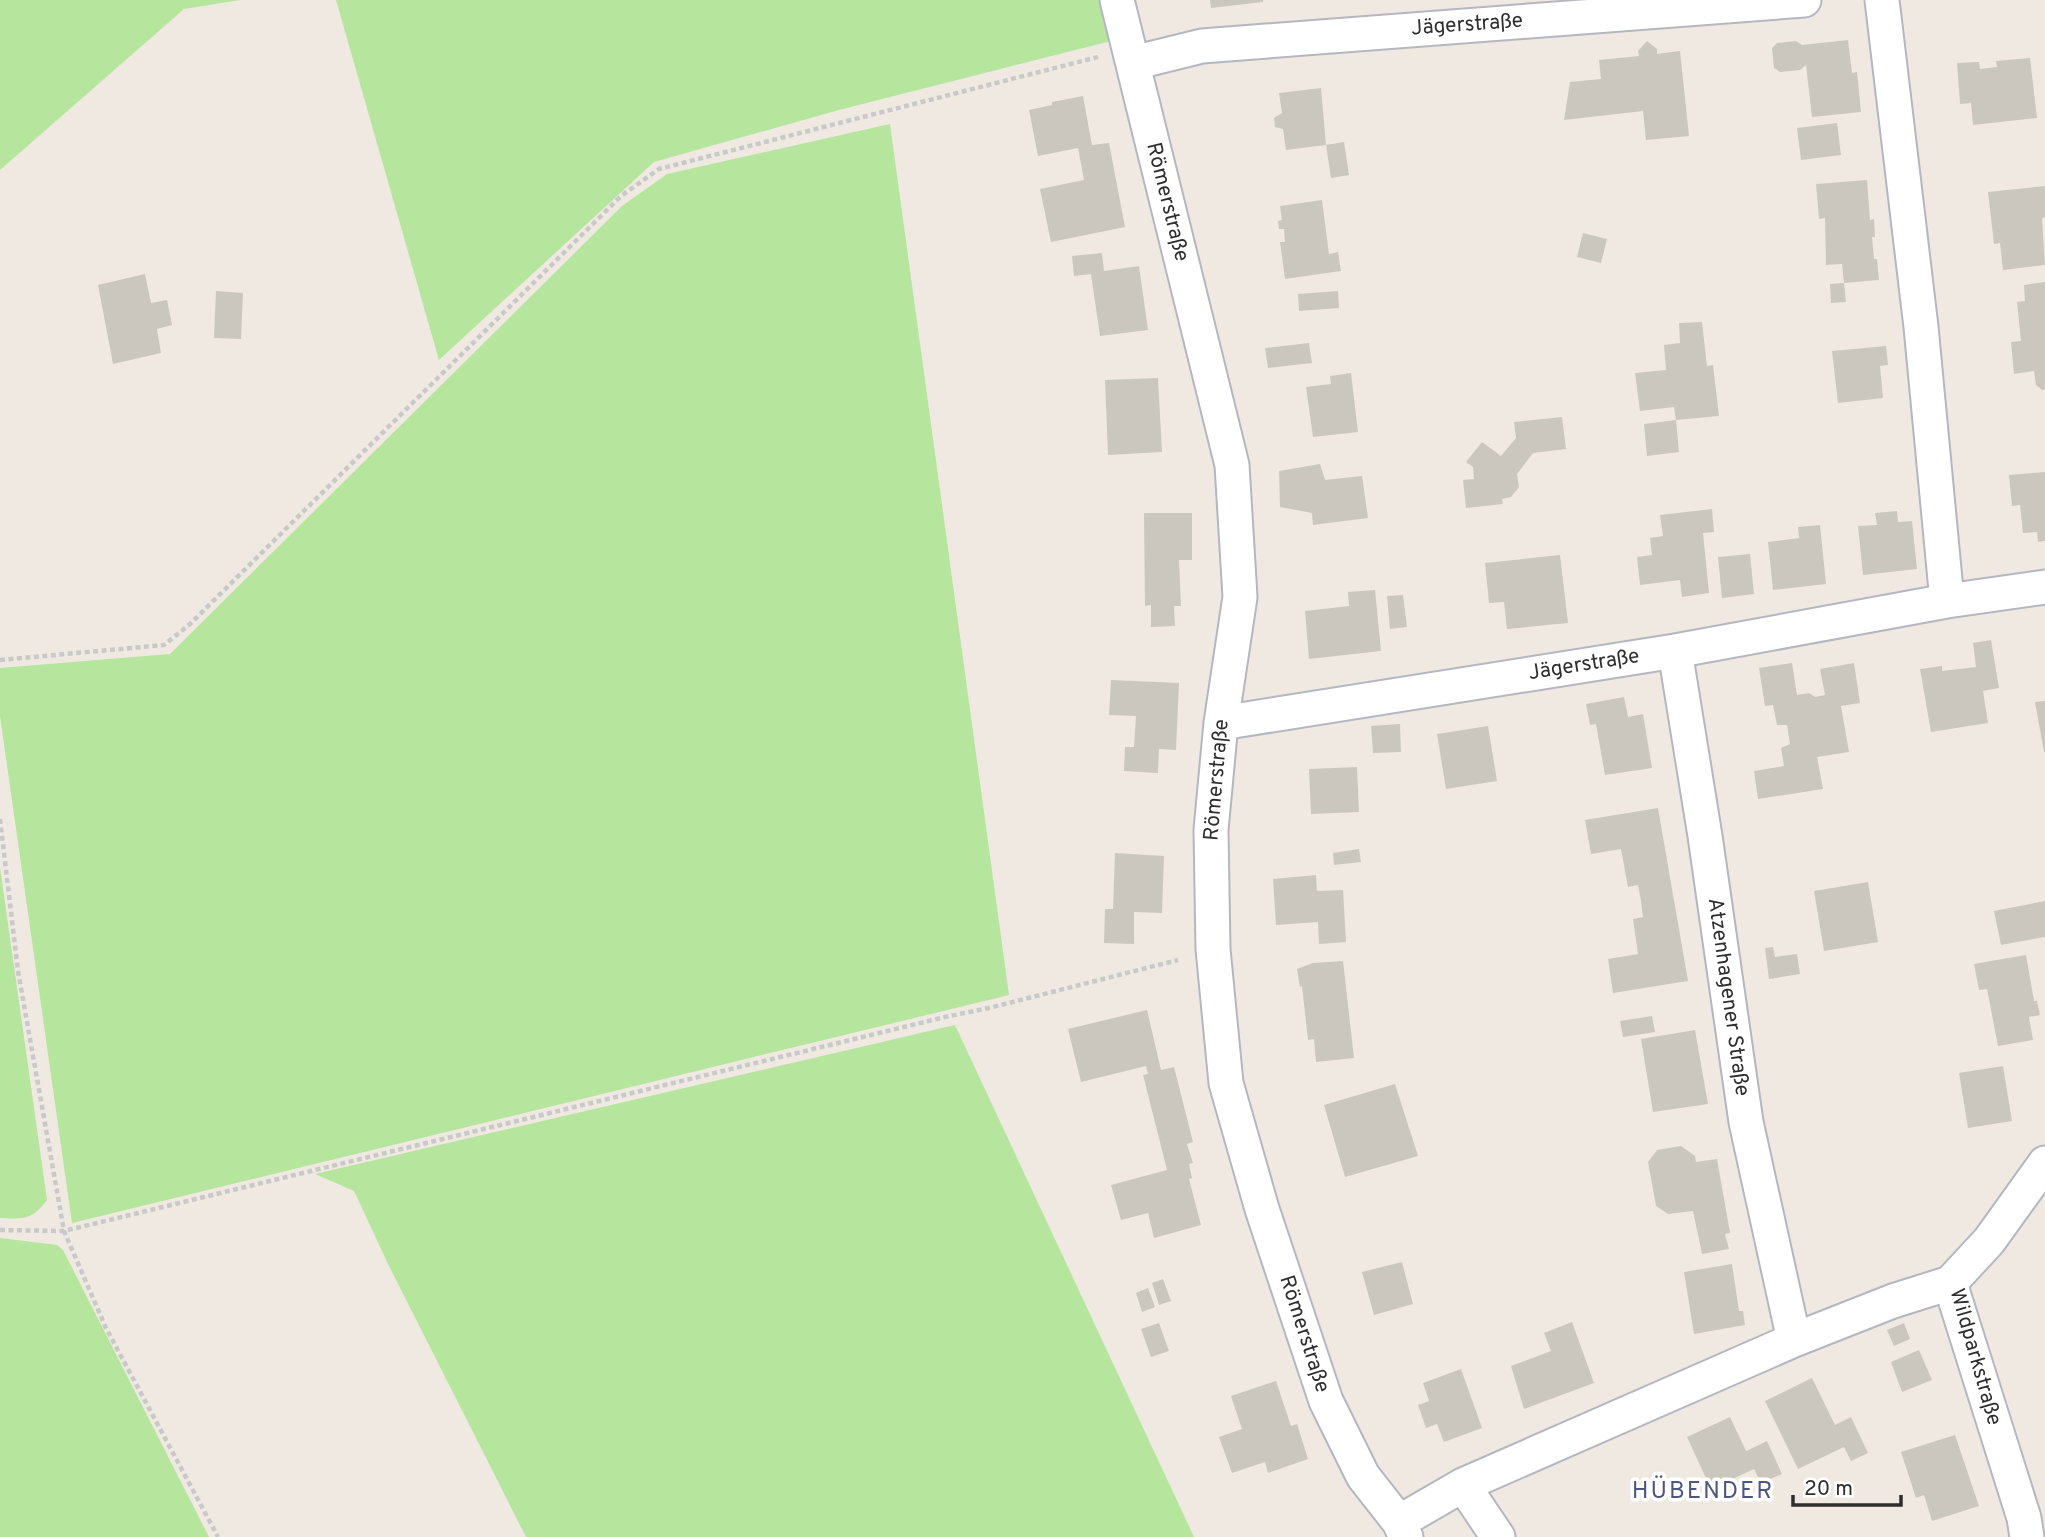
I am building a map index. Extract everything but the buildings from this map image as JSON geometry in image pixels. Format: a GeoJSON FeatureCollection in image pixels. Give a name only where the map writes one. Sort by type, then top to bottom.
{"type":"FeatureCollection","features":[{"type":"Feature","properties":{"kind":"street","name":"Römerstraße"},"geometry":{"type":"LineString","coordinates":[[1117,0],[1232,465],[1240,597],[1221,723],[1212,830],[1214,957],[1226,1083],[1262,1209],[1326,1401],[1363,1476],[1402,1530]]}},
{"type":"Feature","properties":{"kind":"street","name":"Jägerstraße"},"geometry":{"type":"LineString","coordinates":[[1131,56],[1202,47],[1804,0]]}},
{"type":"Feature","properties":{"kind":"street"},"geometry":{"type":"LineString","coordinates":[[1882,0],[1922,327],[1947,601]]}},
{"type":"Feature","properties":{"kind":"street","name":"Jägerstraße"},"geometry":{"type":"LineString","coordinates":[[1221,723],[1675,651],[1947,601],[2045,587]]}},
{"type":"Feature","properties":{"kind":"street","name":"Atzenhagener Straße"},"geometry":{"type":"LineString","coordinates":[[1675,651],[1746,1122],[1794,1340]]}},
{"type":"Feature","properties":{"kind":"street","name":"Wildparkstraße"},"geometry":{"type":"LineString","coordinates":[[2028,1537],[1950,1283],[1989,1241],[2045,1163]]}},
{"type":"Feature","properties":{"kind":"street"},"geometry":{"type":"LineString","coordinates":[[1402,1530],[1463,1485],[1794,1340],[1893,1300],[1950,1283]]}},
{"type":"Feature","properties":{"kind":"street"},"geometry":{"type":"LineString","coordinates":[[1463,1485],[1498,1537]]}},
{"type":"Feature","properties":{"kind":"path"},"geometry":{"type":"LineString","coordinates":[[0,660],[164,645],[190,624],[621,196],[659,169],[1131,56]]}},
{"type":"Feature","properties":{"kind":"path"},"geometry":{"type":"LineString","coordinates":[[0,819],[18,971],[64,1231],[106,1328],[218,1537]]}},
{"type":"Feature","properties":{"kind":"path"},"geometry":{"type":"LineString","coordinates":[[0,1230],[64,1231],[1191,957],[1214,957]]}},
{"type":"Feature","properties":{"kind":"green space"},"geometry":{"type":"Polygon","coordinates":[[[0,0],[240,0],[184,9],[0,170],[0,0]]]}},
{"type":"Feature","properties":{"kind":"green space"},"geometry":{"type":"Polygon","coordinates":[[[336,0],[1099,0],[1111,41],[839,110],[654,162],[439,360],[336,0]]]}},
{"type":"Feature","properties":{"kind":"green space"},"geometry":{"type":"Polygon","coordinates":[[[890,124],[1009,995],[72,1223],[0,716],[0,668],[170,654],[622,206],[667,174],[890,124]]]}},
{"type":"Feature","properties":{"kind":"green space"},"geometry":{"type":"Polygon","coordinates":[[[0,867],[47,1200],[32,1215],[15,1218],[0,1218],[0,867]]]}},
{"type":"Feature","properties":{"kind":"green space"},"geometry":{"type":"Polygon","coordinates":[[[955,1025],[1194,1537],[526,1537],[354,1191],[315,1174],[955,1025]]]}},
{"type":"Feature","properties":{"kind":"green space"},"geometry":{"type":"Polygon","coordinates":[[[0,1238],[57,1245],[63,1250],[209,1537],[0,1537],[0,1238]]]}},
{"type":"Feature","properties":{"kind":"district","name":"HÜBENDER"},"geometry":{"type":"Point","coordinates":[1703,1492]}}]}
